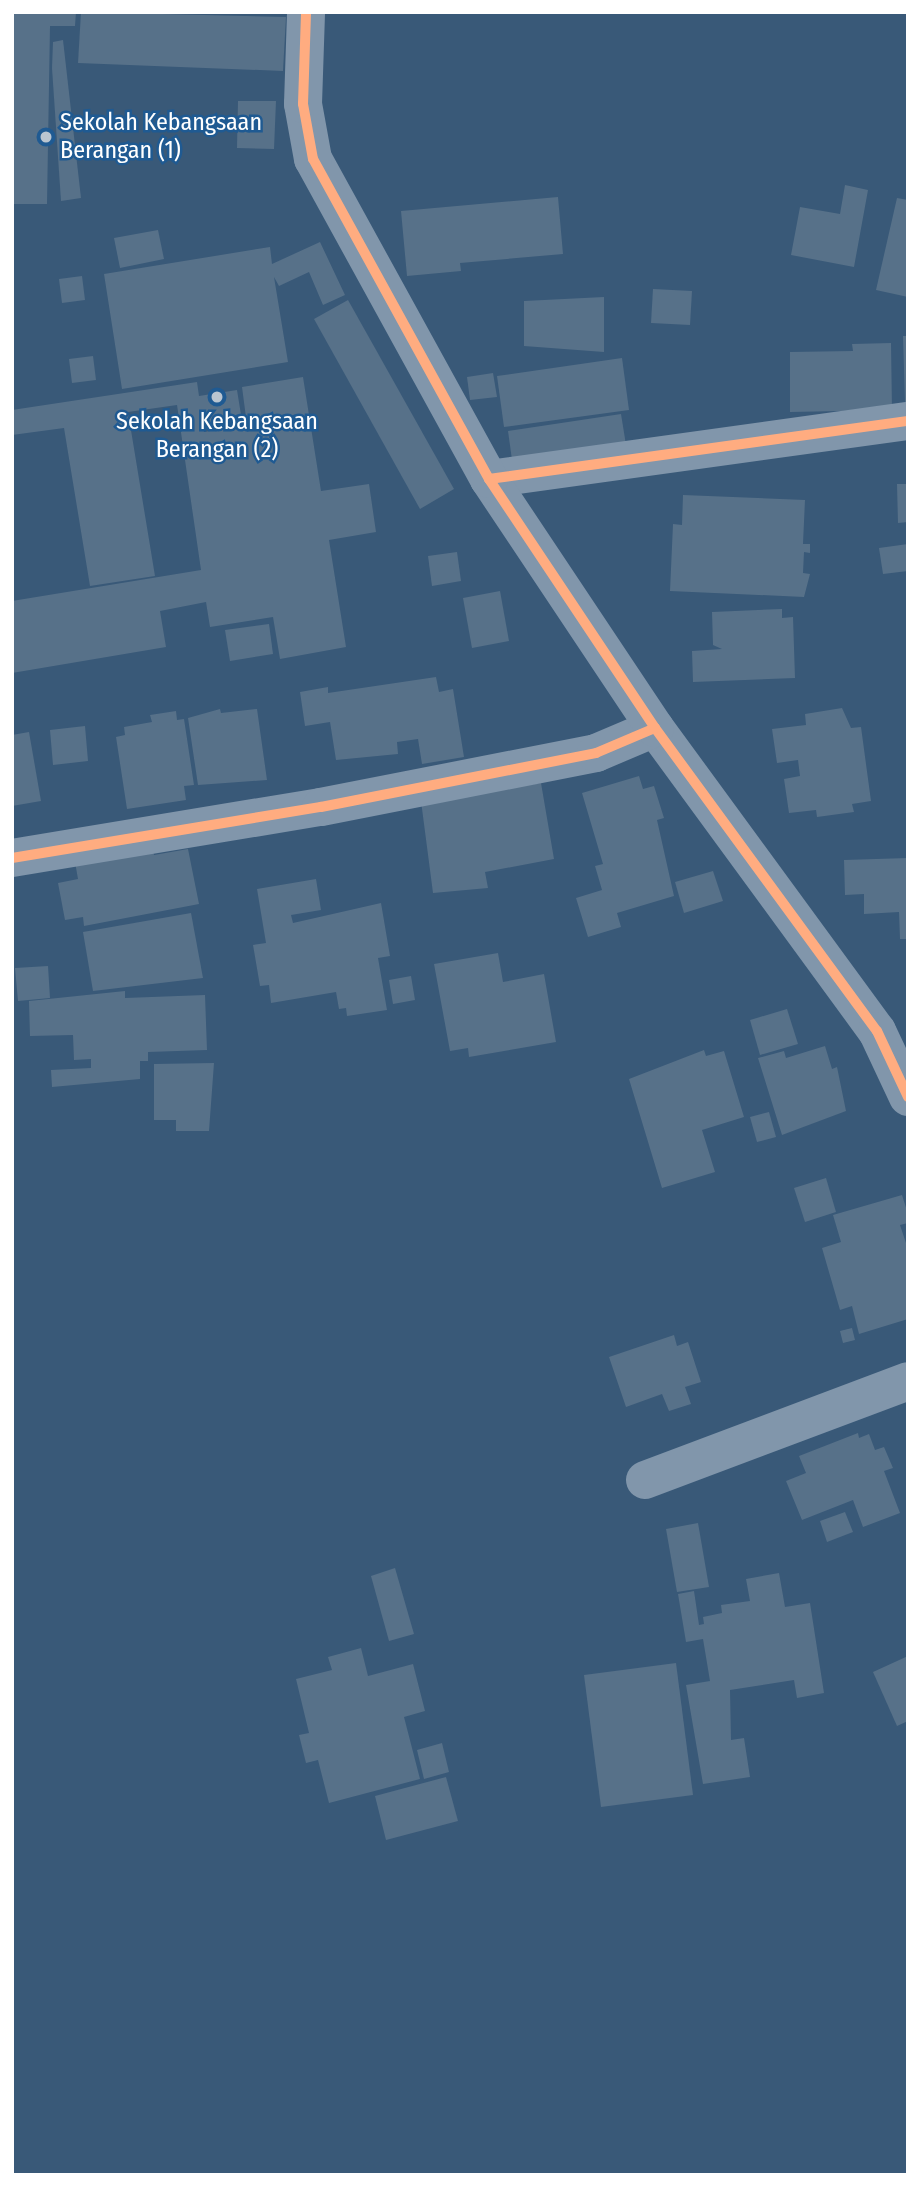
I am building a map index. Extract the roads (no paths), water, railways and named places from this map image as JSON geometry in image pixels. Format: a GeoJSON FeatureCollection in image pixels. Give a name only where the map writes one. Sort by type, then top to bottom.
{"type":"FeatureCollection","features":[{"type":"Feature","properties":{"kind":"street"},"geometry":{"type":"LineString","coordinates":[[306,12],[303,104],[313,159],[489,479],[655,728],[877,1031],[908,1097]]}},
{"type":"Feature","properties":{"kind":"street"},"geometry":{"type":"LineString","coordinates":[[489,479],[908,421]]}},
{"type":"Feature","properties":{"kind":"street"},"geometry":{"type":"LineString","coordinates":[[12,858],[321,807],[596,753],[655,728]]}},
{"type":"Feature","properties":{"kind":"street"},"geometry":{"type":"LineString","coordinates":[[645,1480],[908,1381]]}},
{"type":"Feature","properties":{"kind":"place","name":"Sekolah Kebangsaan Berangan (1)"},"geometry":{"type":"Point","coordinates":[46,137]}},
{"type":"Feature","properties":{"kind":"place","name":"Sekolah Kebangsaan Berangan (2)"},"geometry":{"type":"Point","coordinates":[217,397]}}]}
